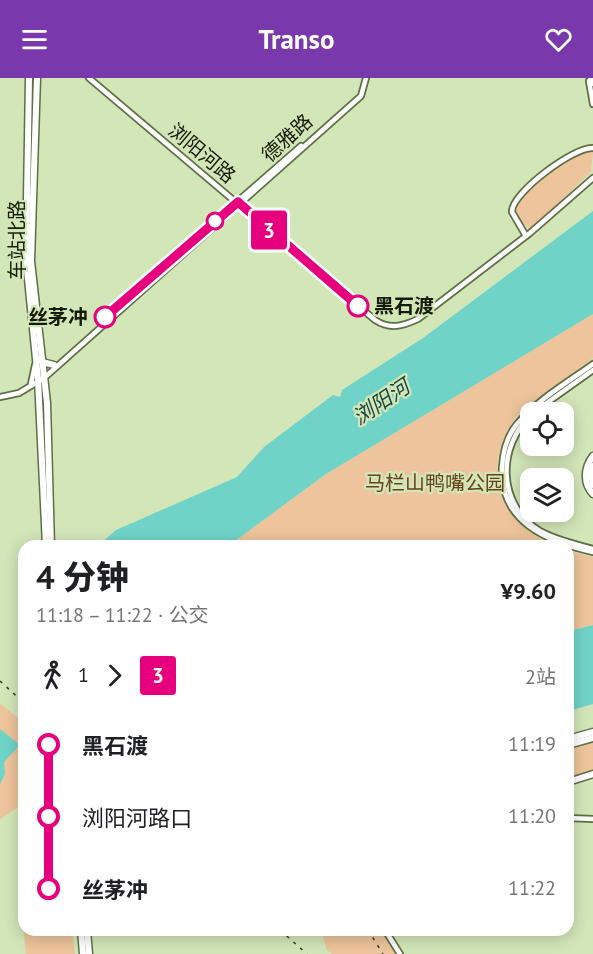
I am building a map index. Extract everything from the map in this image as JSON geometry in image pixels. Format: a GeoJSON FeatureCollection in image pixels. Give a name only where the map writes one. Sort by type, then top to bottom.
{"type":"FeatureCollection","features":[{"type":"Feature","properties":{"kind":"main road","name":"车站北路"},"geometry":{"type":"LineString","coordinates":[[29,78],[26,241],[49,430],[51,540]]}},
{"type":"Feature","properties":{"kind":"main road","name":"车站北路"},"geometry":{"type":"LineString","coordinates":[[37,78],[31,261],[39,362]]}},
{"type":"Feature","properties":{"kind":"main road"},"geometry":{"type":"LineString","coordinates":[[39,362],[54,365]]}},
{"type":"Feature","properties":{"kind":"main road","name":"车站北路"},"geometry":{"type":"LineString","coordinates":[[41,378],[46,540]]}},
{"type":"Feature","properties":{"kind":"main road"},"geometry":{"type":"LineString","coordinates":[[593,456],[585,474],[588,487],[593,494]]}},
{"type":"Feature","properties":{"kind":"main road"},"geometry":{"type":"LineString","coordinates":[[593,466],[591,474],[593,485]]}},
{"type":"Feature","properties":{"kind":"main road"},"geometry":{"type":"LineString","coordinates":[[574,737],[593,732]]}},
{"type":"Feature","properties":{"kind":"main road"},"geometry":{"type":"LineString","coordinates":[[574,743],[593,738]]}},
{"type":"Feature","properties":{"kind":"main road"},"geometry":{"type":"LineString","coordinates":[[574,780],[593,774]]}},
{"type":"Feature","properties":{"kind":"main road"},"geometry":{"type":"LineString","coordinates":[[82,936],[83,954]]}},
{"type":"Feature","properties":{"kind":"main road"},"geometry":{"type":"LineString","coordinates":[[88,936],[89,954]]}},
{"type":"Feature","properties":{"kind":"street","name":"浏阳河路"},"geometry":{"type":"LineString","coordinates":[[89,78],[375,320],[387,326],[399,327],[418,319],[526,236]]}},
{"type":"Feature","properties":{"kind":"street"},"geometry":{"type":"LineString","coordinates":[[0,396],[20,393],[41,378],[363,94],[365,78]]}},
{"type":"Feature","properties":{"kind":"street"},"geometry":{"type":"LineString","coordinates":[[591,79],[593,104]]}},
{"type":"Feature","properties":{"kind":"street"},"geometry":{"type":"LineString","coordinates":[[593,148],[577,151],[522,191],[512,205],[514,218],[526,236],[593,178],[593,173]]}},
{"type":"Feature","properties":{"kind":"street"},"geometry":{"type":"LineString","coordinates":[[0,396],[16,392],[41,378],[135,290],[239,203]]}},
{"type":"Feature","properties":{"kind":"street"},"geometry":{"type":"LineString","coordinates":[[31,384],[39,362]]}},
{"type":"Feature","properties":{"kind":"street"},"geometry":{"type":"LineString","coordinates":[[551,540],[523,522],[508,501],[502,472],[504,452],[516,425],[542,402],[593,364]]}},
{"type":"Feature","properties":{"kind":"street"},"geometry":{"type":"LineString","coordinates":[[549,402],[593,370]]}},
{"type":"Feature","properties":{"kind":"street"},"geometry":{"type":"LineString","coordinates":[[520,428],[507,454],[506,477],[512,499],[523,517],[540,531],[564,540]]}},
{"type":"Feature","properties":{"kind":"street"},"geometry":{"type":"LineString","coordinates":[[574,544],[593,551]]}},
{"type":"Feature","properties":{"kind":"street"},"geometry":{"type":"LineString","coordinates":[[574,546],[593,551]]}},
{"type":"Feature","properties":{"kind":"street"},"geometry":{"type":"LineString","coordinates":[[574,818],[593,819]]}},
{"type":"Feature","properties":{"kind":"street"},"geometry":{"type":"LineString","coordinates":[[389,936],[400,954]]}},
{"type":"Feature","properties":{"kind":"green space"},"geometry":{"type":"Polygon","coordinates":[[[590,149],[593,151],[591,172],[530,230],[514,213],[516,201],[577,152],[590,149]]]}},
{"type":"Feature","properties":{"kind":"green space","name":"马栏山鸭嘴公园"},"geometry":{"type":"Polygon","coordinates":[[[593,314],[593,358],[536,402],[520,402],[520,414],[505,436],[499,455],[497,474],[500,491],[508,507],[520,522],[544,540],[236,540],[326,474],[593,314]]]}},
{"type":"Feature","properties":{"kind":"green space"},"geometry":{"type":"Polygon","coordinates":[[[574,552],[593,557],[593,625],[574,630],[574,552]]]}},
{"type":"Feature","properties":{"kind":"green space"},"geometry":{"type":"Polygon","coordinates":[[[0,704],[18,718],[18,808],[0,819],[0,704]]]}},
{"type":"Feature","properties":{"kind":"green space"},"geometry":{"type":"Polygon","coordinates":[[[593,738],[593,777],[574,782],[574,744],[593,738]]]}},
{"type":"Feature","properties":{"kind":"green space"},"geometry":{"type":"Polygon","coordinates":[[[24,936],[73,936],[75,954],[26,954],[24,936]]]}},
{"type":"Feature","properties":{"kind":"green space"},"geometry":{"type":"Polygon","coordinates":[[[323,936],[385,936],[397,954],[332,954],[326,949],[323,936]]]}},
{"type":"Feature","properties":{"kind":"water","name":"浏阳河"},"geometry":{"type":"Polygon","coordinates":[[[593,211],[593,314],[326,474],[236,540],[105,540],[116,530],[237,477],[264,447],[333,395],[340,397],[342,390],[423,338],[593,211]]]}},
{"type":"Feature","properties":{"kind":"water"},"geometry":{"type":"Polygon","coordinates":[[[593,625],[593,704],[574,710],[574,630],[593,625]]]}},
{"type":"Feature","properties":{"kind":"water"},"geometry":{"type":"Polygon","coordinates":[[[0,729],[18,743],[18,747],[4,762],[5,774],[0,784],[0,729]]]}},
{"type":"Feature","properties":{"kind":"railway"},"geometry":{"type":"LineString","coordinates":[[0,681],[18,698]]}},
{"type":"Feature","properties":{"kind":"railway"},"geometry":{"type":"LineString","coordinates":[[287,936],[307,954]]}},
{"type":"Feature","properties":{"kind":"railway"},"geometry":{"type":"LineString","coordinates":[[372,936],[383,954]]}},
{"type":"Feature","properties":{"kind":"bus line","name":"3"},"geometry":{"type":"LineString","coordinates":[[105,317],[238,202],[358,306]]}},
{"type":"Feature","properties":{"kind":"place","name":"黑石渡"},"geometry":{"type":"Point","coordinates":[358,306]}},
{"type":"Feature","properties":{"kind":"place","name":"丝茅冲"},"geometry":{"type":"Point","coordinates":[105,317]}}]}
